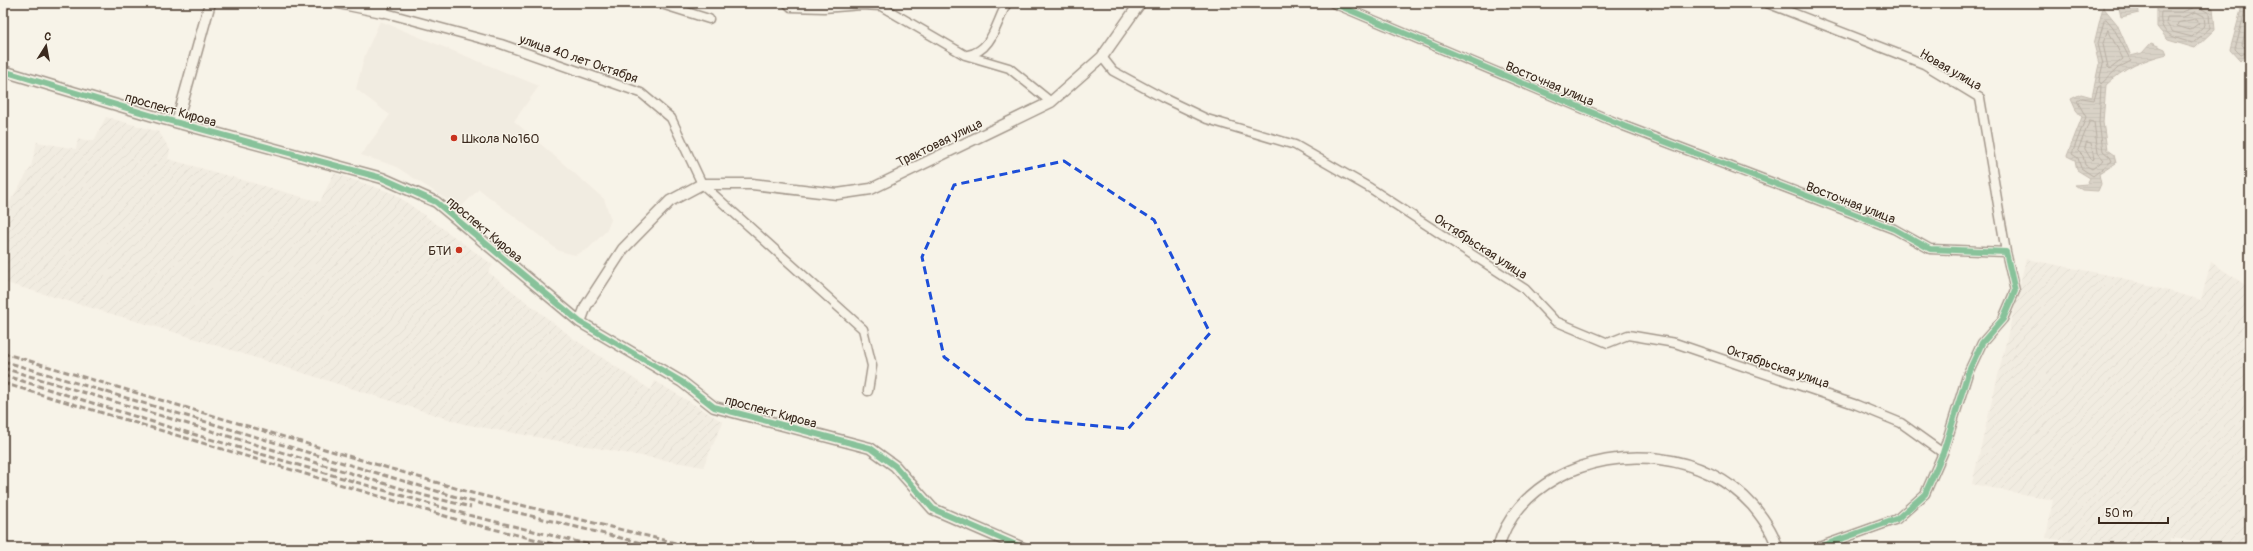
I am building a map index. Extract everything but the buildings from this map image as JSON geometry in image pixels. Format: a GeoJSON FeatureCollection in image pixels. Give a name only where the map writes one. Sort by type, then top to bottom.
{"type":"FeatureCollection","features":[{"type":"Feature","properties":{"kind":"street"},"geometry":{"type":"LineString","coordinates":[[176,122],[210,3]]}},
{"type":"Feature","properties":{"kind":"street","name":"улица 40 лет Октября"},"geometry":{"type":"LineString","coordinates":[[338,3],[384,7],[501,44],[640,93],[671,118],[702,184],[863,329],[872,366],[868,391]]}},
{"type":"Feature","properties":{"kind":"street"},"geometry":{"type":"LineString","coordinates":[[658,3],[709,19]]}},
{"type":"Feature","properties":{"kind":"street"},"geometry":{"type":"LineString","coordinates":[[787,3],[791,7],[824,8],[861,5],[881,6],[965,55],[1009,68],[1051,102]]}},
{"type":"Feature","properties":{"kind":"street"},"geometry":{"type":"LineString","coordinates":[[965,55],[979,53],[988,43],[1007,3]]}},
{"type":"Feature","properties":{"kind":"street","name":"Трактовая улица"},"geometry":{"type":"LineString","coordinates":[[702,184],[752,184],[837,194],[871,189],[1051,102],[1102,57],[1140,3]]}},
{"type":"Feature","properties":{"kind":"street","name":"Восточная улица"},"geometry":{"type":"LineString","coordinates":[[1333,3],[1624,126],[1894,229],[1930,249],[2006,252]]}},
{"type":"Feature","properties":{"kind":"street","name":"Новая улица"},"geometry":{"type":"LineString","coordinates":[[1767,3],[1924,64],[1980,98],[2006,252]]}},
{"type":"Feature","properties":{"kind":"street","name":"Октябрьская улица"},"geometry":{"type":"LineString","coordinates":[[1102,57],[1113,71],[1163,98],[1207,119],[1295,145],[1370,188],[1525,289],[1556,321],[1608,343],[1628,335],[1675,343],[1857,405],[1901,423],[1943,453]]}},
{"type":"Feature","properties":{"kind":"street","name":"проспект Кирова"},"geometry":{"type":"LineString","coordinates":[[3,71],[176,122],[382,178],[436,202],[580,322],[682,382],[714,407],[870,448],[896,466],[933,509],[1023,548]]}},
{"type":"Feature","properties":{"kind":"street"},"geometry":{"type":"LineString","coordinates":[[580,322],[586,306],[623,249],[670,201],[702,184]]}},
{"type":"Feature","properties":{"kind":"street"},"geometry":{"type":"LineString","coordinates":[[1816,548],[1897,519],[1925,494],[1943,453],[1971,367],[1982,343],[2003,319],[2016,291],[2006,252]]}},
{"type":"Feature","properties":{"kind":"street"},"geometry":{"type":"LineString","coordinates":[[1498,548],[1500,538],[1522,503],[1545,484],[1576,467],[1606,459],[1646,456],[1681,463],[1718,477],[1743,495],[1763,517],[1777,548]]}},
{"type":"Feature","properties":{"kind":"highlighted area"},"geometry":{"type":"Polygon","coordinates":[[[1064,161],[1154,220],[1210,333],[1128,429],[1026,419],[944,357],[922,257],[954,185],[1064,161]]]}},
{"type":"Feature","properties":{"kind":"shaded area","name":"Школа №160"},"geometry":{"type":"Polygon","coordinates":[[[380,21],[539,86],[514,121],[604,199],[611,220],[606,231],[588,249],[575,255],[559,251],[479,189],[460,208],[395,166],[361,155],[390,115],[356,89],[365,55],[380,21]]]}},
{"type":"Feature","properties":{"kind":"shaded area"},"geometry":{"type":"Polygon","coordinates":[[[106,117],[159,132],[170,150],[168,159],[320,202],[334,173],[395,194],[493,265],[488,272],[574,339],[651,390],[655,381],[723,422],[703,467],[464,424],[187,336],[3,282],[3,213],[31,167],[37,142],[76,149],[78,139],[94,141],[106,117]]]}},
{"type":"Feature","properties":{"kind":"shaded area"},"geometry":{"type":"Polygon","coordinates":[[[2026,259],[2118,277],[2201,300],[2211,262],[2250,288],[2250,547],[2170,538],[2168,548],[2082,548],[2084,543],[2046,538],[2053,500],[1972,484],[2026,259]]]}},
{"type":"Feature","properties":{"kind":"water"},"geometry":{"type":"Polygon","coordinates":[[[2118,3],[2138,3],[2139,13],[2121,17],[2118,3]]]}},
{"type":"Feature","properties":{"kind":"water"},"geometry":{"type":"Polygon","coordinates":[[[2194,3],[2205,3],[2205,7],[2213,8],[2215,29],[2195,48],[2168,40],[2157,27],[2157,7],[2182,8],[2194,3]]]}},
{"type":"Feature","properties":{"kind":"water"},"geometry":{"type":"Polygon","coordinates":[[[2238,3],[2250,3],[2250,52],[2240,61],[2230,50],[2241,10],[2238,3]]]}},
{"type":"Feature","properties":{"kind":"water"},"geometry":{"type":"Polygon","coordinates":[[[2103,7],[2117,24],[2131,56],[2142,53],[2151,43],[2165,49],[2167,54],[2134,65],[2106,85],[2103,122],[2107,150],[2114,155],[2116,163],[2099,174],[2101,184],[2098,191],[2082,190],[2075,185],[2087,184],[2090,178],[2077,170],[2075,160],[2067,156],[2082,117],[2076,110],[2071,99],[2081,94],[2092,97],[2099,64],[2094,44],[2103,7]]]}},
{"type":"Feature","properties":{"kind":"railway"},"geometry":{"type":"LineString","coordinates":[[3,353],[472,493],[696,548]]}},
{"type":"Feature","properties":{"kind":"railway"},"geometry":{"type":"LineString","coordinates":[[3,361],[470,501],[662,548]]}},
{"type":"Feature","properties":{"kind":"railway"},"geometry":{"type":"LineString","coordinates":[[3,368],[426,496],[471,507]]}},
{"type":"Feature","properties":{"kind":"railway"},"geometry":{"type":"LineString","coordinates":[[3,375],[169,427],[468,515],[603,548]]}},
{"type":"Feature","properties":{"kind":"railway"},"geometry":{"type":"LineString","coordinates":[[3,383],[465,522],[570,548]]}},
{"type":"Feature","properties":{"kind":"cycle path"},"geometry":{"type":"LineString","coordinates":[[1333,3],[1624,126],[1894,229],[1930,249],[2006,252],[2015,291],[2003,319],[1982,343],[1968,373],[1943,453],[1925,494],[1897,519],[1816,548]]}},
{"type":"Feature","properties":{"kind":"cycle path"},"geometry":{"type":"LineString","coordinates":[[3,71],[160,118],[382,178],[436,202],[580,322],[682,382],[714,407],[870,448],[895,466],[933,509],[1023,548]]}},
{"type":"Feature","properties":{"kind":"place","name":"Школа №160"},"geometry":{"type":"Point","coordinates":[454,138]}},
{"type":"Feature","properties":{"kind":"place","name":"БТИ"},"geometry":{"type":"Point","coordinates":[459,250]}}]}
